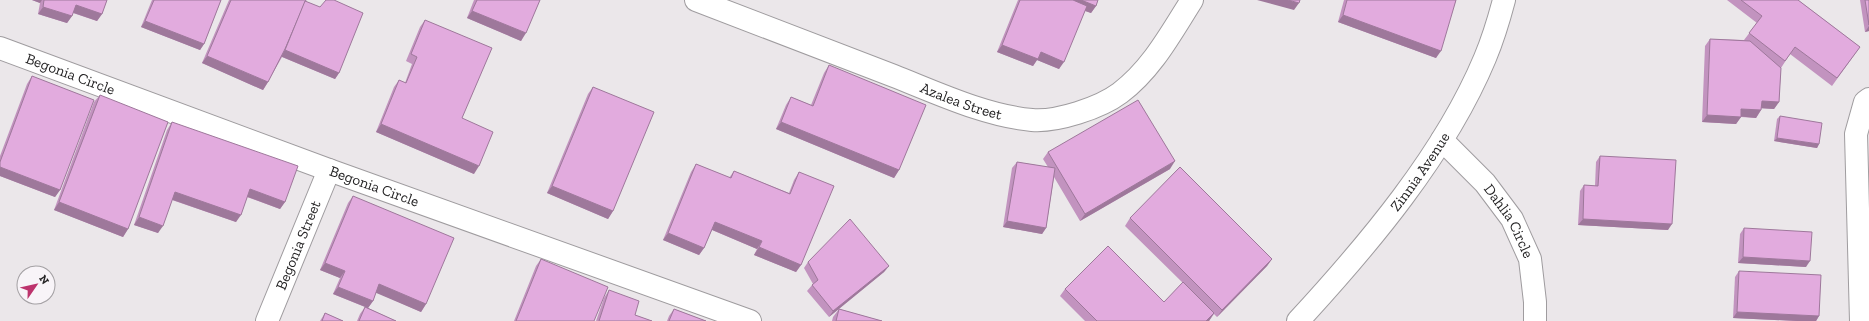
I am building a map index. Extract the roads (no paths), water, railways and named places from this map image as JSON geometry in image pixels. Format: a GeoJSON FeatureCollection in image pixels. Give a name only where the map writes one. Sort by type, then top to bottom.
{"type":"FeatureCollection","features":[{"type":"Feature","properties":{"kind":"street","name":"Azalea Street"},"geometry":{"type":"LineString","coordinates":[[696,0],[938,94],[1004,116],[1033,120],[1061,116],[1090,109],[1120,93],[1145,71],[1166,42],[1192,0]]}},
{"type":"Feature","properties":{"kind":"street","name":"Zinnia Avenue"},"geometry":{"type":"LineString","coordinates":[[1298,321],[1346,269],[1394,207],[1442,140],[1467,97],[1486,57],[1504,0]]}},
{"type":"Feature","properties":{"kind":"street","name":"Begonia Circle"},"geometry":{"type":"LineString","coordinates":[[0,48],[329,170],[750,321]]}},
{"type":"Feature","properties":{"kind":"street"},"geometry":{"type":"LineString","coordinates":[[1861,321],[1856,134],[1866,102],[1869,99]]}},
{"type":"Feature","properties":{"kind":"street","name":"Dahlia Circle"},"geometry":{"type":"LineString","coordinates":[[1442,140],[1486,183],[1512,219],[1530,259],[1535,302],[1535,321]]}},
{"type":"Feature","properties":{"kind":"street","name":"Begonia Street"},"geometry":{"type":"LineString","coordinates":[[267,321],[329,170]]}}]}
